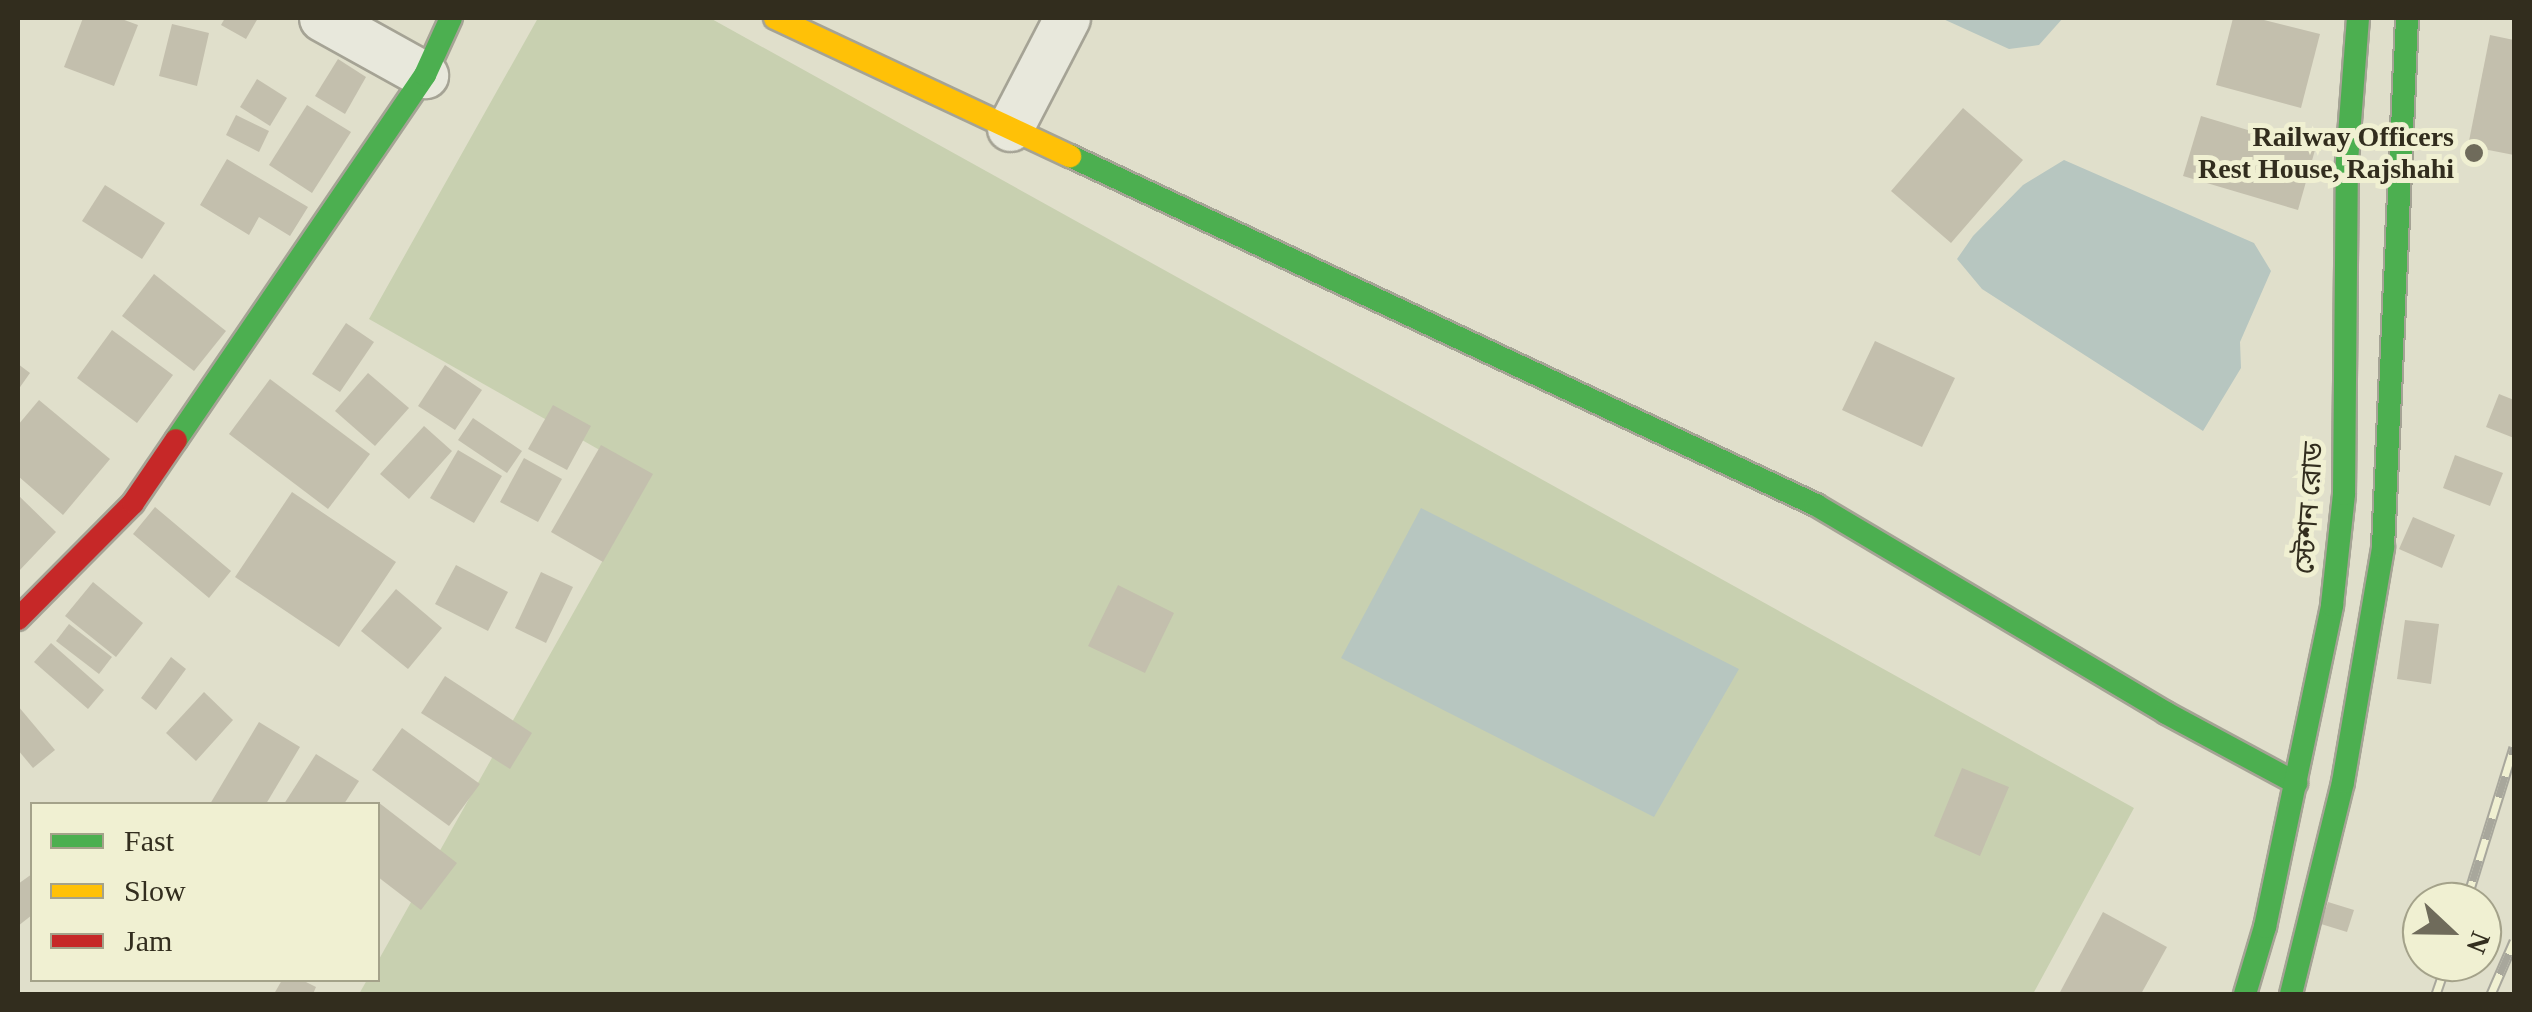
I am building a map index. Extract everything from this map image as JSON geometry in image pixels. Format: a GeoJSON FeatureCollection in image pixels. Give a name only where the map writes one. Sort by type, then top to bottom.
{"type":"FeatureCollection","features":[{"type":"Feature","properties":{"kind":"street"},"geometry":{"type":"LineString","coordinates":[[322,18],[425,76]]}},
{"type":"Feature","properties":{"kind":"street"},"geometry":{"type":"LineString","coordinates":[[18,619],[133,503],[425,76],[451,18]]}},
{"type":"Feature","properties":{"kind":"street"},"geometry":{"type":"LineString","coordinates":[[774,18],[1816,505],[2166,713],[2296,783]]}},
{"type":"Feature","properties":{"kind":"street"},"geometry":{"type":"LineString","coordinates":[[1010,128],[1067,18]]}},
{"type":"Feature","properties":{"kind":"street","name":"স্টেশন রোড"},"geometry":{"type":"LineString","coordinates":[[2245,994],[2296,783],[2332,605],[2344,494],[2347,161],[2358,18]]}},
{"type":"Feature","properties":{"kind":"street"},"geometry":{"type":"LineString","coordinates":[[2291,994],[2343,782],[2383,547],[2407,18]]}},
{"type":"Feature","properties":{"kind":"green space"},"geometry":{"type":"Polygon","coordinates":[[[538,18],[710,18],[2134,808],[2033,994],[359,994],[366,982],[380,982],[380,957],[649,478],[369,319],[538,18]]]}},
{"type":"Feature","properties":{"kind":"shaded area"},"geometry":{"type":"Polygon","coordinates":[[[1941,18],[2063,18],[2039,45],[2009,49],[1941,18]]]}},
{"type":"Feature","properties":{"kind":"shaded area"},"geometry":{"type":"Polygon","coordinates":[[[2064,160],[2254,243],[2271,271],[2240,342],[2241,368],[2203,431],[1982,289],[1957,259],[1973,236],[2023,185],[2064,160]]]}},
{"type":"Feature","properties":{"kind":"shaded area"},"geometry":{"type":"Polygon","coordinates":[[[1421,508],[1739,669],[1654,817],[1341,658],[1421,508]]]}},
{"type":"Feature","properties":{"kind":"building"},"geometry":{"type":"Polygon","coordinates":[[[83,18],[119,18],[138,25],[114,86],[64,67],[83,18]]]}},
{"type":"Feature","properties":{"kind":"building"},"geometry":{"type":"Polygon","coordinates":[[[225,18],[258,18],[246,39],[221,25],[225,18]]]}},
{"type":"Feature","properties":{"kind":"building"},"geometry":{"type":"Polygon","coordinates":[[[2233,18],[2256,18],[2320,34],[2301,108],[2216,85],[2233,18]]]}},
{"type":"Feature","properties":{"kind":"building"},"geometry":{"type":"Polygon","coordinates":[[[172,24],[209,33],[197,86],[159,76],[172,24]]]}},
{"type":"Feature","properties":{"kind":"building"},"geometry":{"type":"Polygon","coordinates":[[[2490,35],[2514,40],[2514,155],[2468,146],[2490,35]]]}},
{"type":"Feature","properties":{"kind":"building"},"geometry":{"type":"Polygon","coordinates":[[[338,59],[366,77],[345,114],[315,96],[338,59]]]}},
{"type":"Feature","properties":{"kind":"building"},"geometry":{"type":"Polygon","coordinates":[[[257,79],[287,98],[270,126],[240,107],[257,79]]]}},
{"type":"Feature","properties":{"kind":"building"},"geometry":{"type":"Polygon","coordinates":[[[307,105],[351,132],[312,193],[269,165],[307,105]]]}},
{"type":"Feature","properties":{"kind":"building"},"geometry":{"type":"Polygon","coordinates":[[[1963,108],[2023,160],[1951,243],[1891,191],[1963,108]]]}},
{"type":"Feature","properties":{"kind":"building"},"geometry":{"type":"Polygon","coordinates":[[[236,115],[269,131],[259,152],[226,135],[236,115]]]}},
{"type":"Feature","properties":{"kind":"building"},"geometry":{"type":"Polygon","coordinates":[[[2201,116],[2315,150],[2298,210],[2183,176],[2201,116]]]}},
{"type":"Feature","properties":{"kind":"building"},"geometry":{"type":"Polygon","coordinates":[[[227,159],[308,207],[290,236],[259,217],[249,235],[200,205],[227,159]]]}},
{"type":"Feature","properties":{"kind":"building"},"geometry":{"type":"Polygon","coordinates":[[[105,185],[165,223],[142,259],[82,221],[105,185]]]}},
{"type":"Feature","properties":{"kind":"building"},"geometry":{"type":"Polygon","coordinates":[[[154,274],[226,331],[194,371],[122,316],[154,274]]]}},
{"type":"Feature","properties":{"kind":"building"},"geometry":{"type":"Polygon","coordinates":[[[346,323],[374,342],[340,392],[312,374],[346,323]]]}},
{"type":"Feature","properties":{"kind":"building"},"geometry":{"type":"Polygon","coordinates":[[[112,330],[173,375],[137,423],[77,378],[112,330]]]}},
{"type":"Feature","properties":{"kind":"building"},"geometry":{"type":"Polygon","coordinates":[[[1875,341],[1955,378],[1922,447],[1842,410],[1875,341]]]}},
{"type":"Feature","properties":{"kind":"building"},"geometry":{"type":"Polygon","coordinates":[[[18,364],[30,373],[18,390],[18,364]]]}},
{"type":"Feature","properties":{"kind":"building"},"geometry":{"type":"Polygon","coordinates":[[[445,365],[482,390],[455,430],[418,406],[445,365]]]}},
{"type":"Feature","properties":{"kind":"building"},"geometry":{"type":"Polygon","coordinates":[[[368,373],[409,408],[375,446],[335,411],[368,373]]]}},
{"type":"Feature","properties":{"kind":"building"},"geometry":{"type":"Polygon","coordinates":[[[270,379],[370,454],[328,509],[229,434],[270,379]]]}},
{"type":"Feature","properties":{"kind":"building"},"geometry":{"type":"Polygon","coordinates":[[[2499,394],[2514,400],[2514,438],[2486,427],[2499,394]]]}},
{"type":"Feature","properties":{"kind":"building"},"geometry":{"type":"Polygon","coordinates":[[[39,400],[110,459],[63,515],[18,476],[18,425],[39,400]]]}},
{"type":"Feature","properties":{"kind":"building"},"geometry":{"type":"Polygon","coordinates":[[[553,405],[591,426],[567,470],[528,449],[553,405]]]}},
{"type":"Feature","properties":{"kind":"building"},"geometry":{"type":"Polygon","coordinates":[[[473,418],[522,451],[507,473],[458,440],[473,418]]]}},
{"type":"Feature","properties":{"kind":"building"},"geometry":{"type":"Polygon","coordinates":[[[424,426],[452,451],[409,499],[380,474],[424,426]]]}},
{"type":"Feature","properties":{"kind":"building"},"geometry":{"type":"Polygon","coordinates":[[[601,445],[653,474],[603,562],[551,532],[601,445]]]}},
{"type":"Feature","properties":{"kind":"building"},"geometry":{"type":"Polygon","coordinates":[[[458,450],[502,476],[474,523],[430,498],[458,450]]]}},
{"type":"Feature","properties":{"kind":"building"},"geometry":{"type":"Polygon","coordinates":[[[2455,455],[2503,473],[2490,506],[2443,488],[2455,455]]]}},
{"type":"Feature","properties":{"kind":"building"},"geometry":{"type":"Polygon","coordinates":[[[524,458],[562,479],[538,522],[500,502],[524,458]]]}},
{"type":"Feature","properties":{"kind":"building"},"geometry":{"type":"Polygon","coordinates":[[[292,492],[396,562],[339,647],[235,577],[292,492]]]}},
{"type":"Feature","properties":{"kind":"building"},"geometry":{"type":"Polygon","coordinates":[[[18,495],[56,532],[18,572],[18,495]]]}},
{"type":"Feature","properties":{"kind":"building"},"geometry":{"type":"Polygon","coordinates":[[[155,507],[231,571],[209,598],[133,534],[155,507]]]}},
{"type":"Feature","properties":{"kind":"building"},"geometry":{"type":"Polygon","coordinates":[[[2413,517],[2455,535],[2442,568],[2399,549],[2413,517]]]}},
{"type":"Feature","properties":{"kind":"building"},"geometry":{"type":"Polygon","coordinates":[[[456,565],[508,592],[488,631],[435,604],[456,565]]]}},
{"type":"Feature","properties":{"kind":"building"},"geometry":{"type":"Polygon","coordinates":[[[541,572],[573,587],[546,643],[515,628],[541,572]]]}},
{"type":"Feature","properties":{"kind":"building"},"geometry":{"type":"Polygon","coordinates":[[[93,582],[143,623],[116,657],[65,616],[93,582]]]}},
{"type":"Feature","properties":{"kind":"building"},"geometry":{"type":"Polygon","coordinates":[[[1118,585],[1174,613],[1145,673],[1088,646],[1118,585]]]}},
{"type":"Feature","properties":{"kind":"building"},"geometry":{"type":"Polygon","coordinates":[[[396,589],[442,628],[408,669],[361,631],[396,589]]]}},
{"type":"Feature","properties":{"kind":"building"},"geometry":{"type":"Polygon","coordinates":[[[2405,620],[2439,624],[2431,684],[2397,679],[2405,620]]]}},
{"type":"Feature","properties":{"kind":"building"},"geometry":{"type":"Polygon","coordinates":[[[69,624],[112,657],[99,674],[56,641],[69,624]]]}},
{"type":"Feature","properties":{"kind":"building"},"geometry":{"type":"Polygon","coordinates":[[[51,643],[104,690],[88,709],[34,662],[51,643]]]}},
{"type":"Feature","properties":{"kind":"building"},"geometry":{"type":"Polygon","coordinates":[[[171,657],[186,669],[156,710],[141,698],[171,657]]]}},
{"type":"Feature","properties":{"kind":"building"},"geometry":{"type":"Polygon","coordinates":[[[445,676],[532,733],[510,769],[421,713],[445,676]]]}},
{"type":"Feature","properties":{"kind":"building"},"geometry":{"type":"Polygon","coordinates":[[[204,692],[233,720],[196,761],[166,733],[204,692]]]}},
{"type":"Feature","properties":{"kind":"building"},"geometry":{"type":"Polygon","coordinates":[[[18,706],[55,750],[33,768],[18,750],[18,706]]]}},
{"type":"Feature","properties":{"kind":"building"},"geometry":{"type":"Polygon","coordinates":[[[259,722],[300,747],[267,802],[211,802],[259,722]]]}},
{"type":"Feature","properties":{"kind":"building"},"geometry":{"type":"Polygon","coordinates":[[[402,728],[480,784],[449,826],[372,770],[402,728]]]}},
{"type":"Feature","properties":{"kind":"building"},"geometry":{"type":"Polygon","coordinates":[[[316,754],[359,781],[345,802],[285,802],[316,754]]]}},
{"type":"Feature","properties":{"kind":"building"},"geometry":{"type":"Polygon","coordinates":[[[1962,768],[2009,787],[1980,856],[1934,836],[1962,768]]]}},
{"type":"Feature","properties":{"kind":"building"},"geometry":{"type":"Polygon","coordinates":[[[380,804],[457,863],[421,910],[380,879],[380,804]]]}},
{"type":"Feature","properties":{"kind":"building"},"geometry":{"type":"Polygon","coordinates":[[[30,875],[30,917],[18,926],[18,884],[30,875]]]}},
{"type":"Feature","properties":{"kind":"building"},"geometry":{"type":"Polygon","coordinates":[[[2328,902],[2354,910],[2347,932],[2321,924],[2328,902]]]}},
{"type":"Feature","properties":{"kind":"building"},"geometry":{"type":"Polygon","coordinates":[[[2103,912],[2167,947],[2141,994],[2059,994],[2103,912]]]}},
{"type":"Feature","properties":{"kind":"building"},"geometry":{"type":"Polygon","coordinates":[[[281,982],[306,982],[316,987],[313,994],[274,994],[281,982]]]}},
{"type":"Feature","properties":{"kind":"railway"},"geometry":{"type":"LineString","coordinates":[[2472,882],[2514,747]]}},
{"type":"Feature","properties":{"kind":"railway"},"geometry":{"type":"LineString","coordinates":[[2491,994],[2514,941]]}},
{"type":"Feature","properties":{"kind":"railway"},"geometry":{"type":"LineString","coordinates":[[2436,994],[2440,982]]}},
{"type":"Feature","properties":{"kind":"traffic: fast"},"geometry":{"type":"LineString","coordinates":[[176,440],[425,75],[451,18]]}},
{"type":"Feature","properties":{"kind":"traffic: fast"},"geometry":{"type":"LineString","coordinates":[[2245,994],[2265,927],[2332,605],[2344,494],[2347,161],[2358,18]]}},
{"type":"Feature","properties":{"kind":"traffic: fast"},"geometry":{"type":"LineString","coordinates":[[2291,994],[2343,782],[2383,547],[2407,18]]}},
{"type":"Feature","properties":{"kind":"traffic: fast"},"geometry":{"type":"LineString","coordinates":[[1070,156],[1816,505],[2166,713],[2296,783]]}},
{"type":"Feature","properties":{"kind":"traffic: slow"},"geometry":{"type":"LineString","coordinates":[[775,18],[1070,156]]}},
{"type":"Feature","properties":{"kind":"traffic: jam"},"geometry":{"type":"LineString","coordinates":[[18,619],[133,503],[176,440]]}},
{"type":"Feature","properties":{"kind":"place","name":"Railway Officers Rest House, Rajshahi"},"geometry":{"type":"Point","coordinates":[2474,153]}}]}
